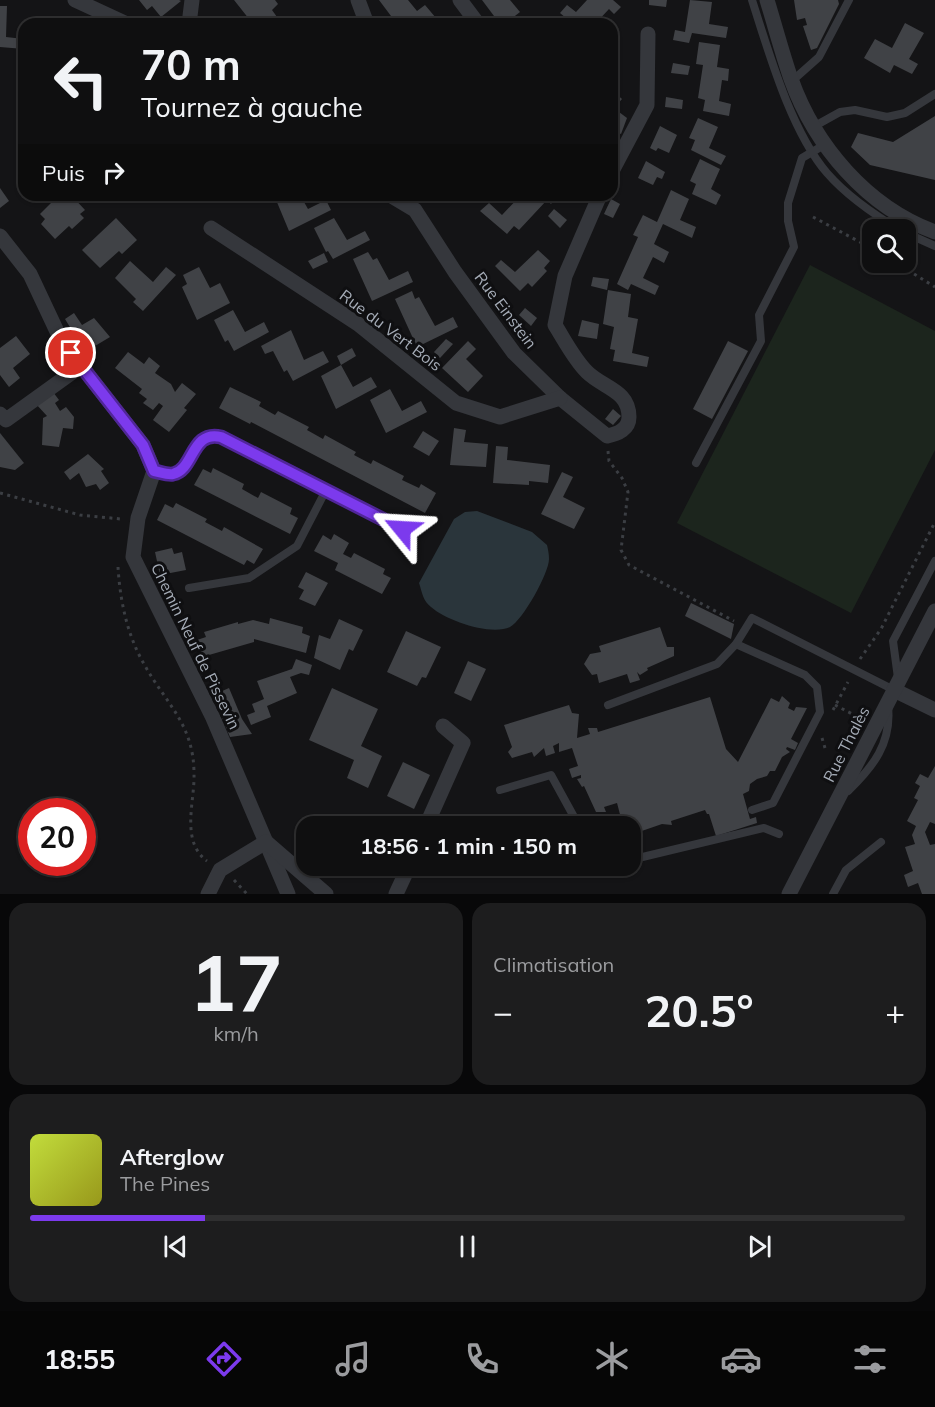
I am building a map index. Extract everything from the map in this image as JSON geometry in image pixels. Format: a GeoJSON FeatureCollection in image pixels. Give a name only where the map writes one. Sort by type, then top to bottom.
{"type":"FeatureCollection","features":[{"type":"Feature","properties":{"kind":"street"},"geometry":{"type":"LineString","coordinates":[[75,0],[114,18]]}},
{"type":"Feature","properties":{"kind":"street"},"geometry":{"type":"LineString","coordinates":[[190,18],[192,0]]}},
{"type":"Feature","properties":{"kind":"street"},"geometry":{"type":"LineString","coordinates":[[358,0],[365,18]]}},
{"type":"Feature","properties":{"kind":"street"},"geometry":{"type":"LineString","coordinates":[[460,0],[474,18]]}},
{"type":"Feature","properties":{"kind":"street"},"geometry":{"type":"LineString","coordinates":[[767,0],[792,81],[813,127],[819,149],[878,202],[935,232]]}},
{"type":"Feature","properties":{"kind":"street"},"geometry":{"type":"LineString","coordinates":[[618,160],[647,105],[648,34]]}},
{"type":"Feature","properties":{"kind":"street","name":"Rue Einstein"},"geometry":{"type":"LineString","coordinates":[[400,201],[415,210],[454,272],[514,354],[560,398],[607,436]]}},
{"type":"Feature","properties":{"kind":"street"},"geometry":{"type":"LineString","coordinates":[[597,201],[565,276],[555,325],[588,373],[617,391],[629,405],[629,422],[620,433],[607,436]]}},
{"type":"Feature","properties":{"kind":"street","name":"Rue du Vert Bois"},"geometry":{"type":"LineString","coordinates":[[211,228],[358,324],[456,403],[500,417],[560,398]]}},
{"type":"Feature","properties":{"kind":"street"},"geometry":{"type":"LineString","coordinates":[[0,236],[30,274],[61,340],[143,445],[154,471]]}},
{"type":"Feature","properties":{"kind":"street"},"geometry":{"type":"LineString","coordinates":[[0,414],[6,420],[81,366]]}},
{"type":"Feature","properties":{"kind":"street","name":"Chemin Neuf de Pissevin"},"geometry":{"type":"LineString","coordinates":[[154,471],[138,518],[134,557],[213,718],[288,894]]}},
{"type":"Feature","properties":{"kind":"street","name":"Rue Thalès"},"geometry":{"type":"LineString","coordinates":[[789,894],[935,611]]}},
{"type":"Feature","properties":{"kind":"street"},"geometry":{"type":"LineString","coordinates":[[893,692],[935,710]]}},
{"type":"Feature","properties":{"kind":"street"},"geometry":{"type":"LineString","coordinates":[[430,816],[463,743],[443,726]]}},
{"type":"Feature","properties":{"kind":"street"},"geometry":{"type":"LineString","coordinates":[[208,894],[220,870],[266,842],[326,894]]}},
{"type":"Feature","properties":{"kind":"street"},"geometry":{"type":"LineString","coordinates":[[396,894],[404,876]]}},
{"type":"Feature","properties":{"kind":"lane"},"geometry":{"type":"LineString","coordinates":[[752,0],[769,55],[802,135],[819,149],[827,173],[863,208],[882,219]]}},
{"type":"Feature","properties":{"kind":"lane"},"geometry":{"type":"LineString","coordinates":[[792,81],[819,57],[849,0]]}},
{"type":"Feature","properties":{"kind":"lane"},"geometry":{"type":"LineString","coordinates":[[813,127],[840,112],[855,110],[887,117],[905,113],[935,94]]}},
{"type":"Feature","properties":{"kind":"lane"},"geometry":{"type":"LineString","coordinates":[[696,463],[761,341],[759,315],[794,248],[788,220],[788,203],[802,158],[819,149]]}},
{"type":"Feature","properties":{"kind":"lane"},"geometry":{"type":"LineString","coordinates":[[916,237],[935,246]]}},
{"type":"Feature","properties":{"kind":"lane"},"geometry":{"type":"LineString","coordinates":[[154,471],[171,475],[179,471],[202,440],[212,435],[221,437],[402,529]]}},
{"type":"Feature","properties":{"kind":"lane"},"geometry":{"type":"LineString","coordinates":[[189,588],[249,578],[297,546],[326,490]]}},
{"type":"Feature","properties":{"kind":"lane"},"geometry":{"type":"LineString","coordinates":[[608,705],[717,664],[736,644],[752,618],[893,692],[893,641],[935,561]]}},
{"type":"Feature","properties":{"kind":"lane"},"geometry":{"type":"LineString","coordinates":[[736,644],[805,675],[817,687],[820,712],[773,803],[752,810]]}},
{"type":"Feature","properties":{"kind":"lane"},"geometry":{"type":"LineString","coordinates":[[500,790],[551,775],[574,816]]}},
{"type":"Feature","properties":{"kind":"lane"},"geometry":{"type":"LineString","coordinates":[[641,857],[764,828],[779,834]]}},
{"type":"Feature","properties":{"kind":"lane"},"geometry":{"type":"LineString","coordinates":[[833,894],[846,870],[881,842]]}},
{"type":"Feature","properties":{"kind":"path"},"geometry":{"type":"LineString","coordinates":[[813,217],[862,243]]}},
{"type":"Feature","properties":{"kind":"path"},"geometry":{"type":"LineString","coordinates":[[913,273],[935,287]]}},
{"type":"Feature","properties":{"kind":"path"},"geometry":{"type":"LineString","coordinates":[[607,436],[609,461],[622,478],[628,492],[621,550],[629,566],[747,627]]}},
{"type":"Feature","properties":{"kind":"path"},"geometry":{"type":"LineString","coordinates":[[0,493],[80,515],[109,519],[138,518]]}},
{"type":"Feature","properties":{"kind":"path"},"geometry":{"type":"LineString","coordinates":[[859,660],[881,629],[935,522]]}},
{"type":"Feature","properties":{"kind":"path"},"geometry":{"type":"LineString","coordinates":[[118,559],[123,606],[131,636],[143,664],[181,719],[194,751],[192,839],[202,858],[235,880],[247,894]]}},
{"type":"Feature","properties":{"kind":"path"},"geometry":{"type":"LineString","coordinates":[[835,705],[862,719]]}},
{"type":"Feature","properties":{"kind":"shaded area"},"geometry":{"type":"Polygon","coordinates":[[[810,265],[935,331],[935,450],[851,613],[677,523],[810,265]]]}},
{"type":"Feature","properties":{"kind":"shaded area"},"geometry":{"type":"Polygon","coordinates":[[[477,511],[532,532],[548,548],[548,566],[534,596],[515,623],[502,629],[492,630],[469,626],[447,617],[426,602],[419,583],[454,519],[465,512],[477,511]]]}},
{"type":"Feature","properties":{"kind":"building"},"geometry":{"type":"Polygon","coordinates":[[[139,0],[181,1],[161,17],[152,6],[147,10],[139,0]]]}},
{"type":"Feature","properties":{"kind":"building"},"geometry":{"type":"Polygon","coordinates":[[[234,0],[275,0],[278,4],[272,10],[278,18],[248,18],[234,0]]]}},
{"type":"Feature","properties":{"kind":"building"},"geometry":{"type":"Polygon","coordinates":[[[379,0],[408,0],[417,11],[425,5],[436,18],[392,18],[379,0]]]}},
{"type":"Feature","properties":{"kind":"building"},"geometry":{"type":"Polygon","coordinates":[[[482,0],[510,0],[520,12],[512,18],[496,18],[482,0]]]}},
{"type":"Feature","properties":{"kind":"building"},"geometry":{"type":"Polygon","coordinates":[[[587,0],[613,0],[621,7],[614,14],[609,9],[601,18],[566,18],[560,13],[567,5],[576,12],[587,0]]]}},
{"type":"Feature","properties":{"kind":"building"},"geometry":{"type":"Polygon","coordinates":[[[649,0],[667,0],[666,7],[649,5],[649,0]]]}},
{"type":"Feature","properties":{"kind":"building"},"geometry":{"type":"Polygon","coordinates":[[[690,0],[712,2],[709,24],[728,27],[726,38],[692,33],[689,43],[673,40],[675,30],[685,32],[690,0]]]}},
{"type":"Feature","properties":{"kind":"building"},"geometry":{"type":"Polygon","coordinates":[[[794,0],[838,0],[839,4],[817,48],[811,50],[803,26],[807,25],[805,18],[797,20],[794,0]]]}},
{"type":"Feature","properties":{"kind":"building"},"geometry":{"type":"Polygon","coordinates":[[[0,6],[7,6],[6,37],[18,38],[18,48],[0,47],[0,6]]]}},
{"type":"Feature","properties":{"kind":"building"},"geometry":{"type":"Polygon","coordinates":[[[905,23],[924,33],[909,59],[918,64],[912,74],[894,65],[890,73],[864,58],[875,39],[892,48],[905,23]]]}},
{"type":"Feature","properties":{"kind":"building"},"geometry":{"type":"Polygon","coordinates":[[[699,42],[720,45],[717,67],[729,69],[728,81],[722,80],[719,101],[731,104],[729,116],[703,111],[705,100],[698,98],[703,65],[696,64],[699,42]]]}},
{"type":"Feature","properties":{"kind":"building"},"geometry":{"type":"Polygon","coordinates":[[[673,63],[690,66],[688,75],[671,73],[673,63]]]}},
{"type":"Feature","properties":{"kind":"building"},"geometry":{"type":"Polygon","coordinates":[[[666,97],[683,100],[682,109],[665,107],[666,97]]]}},
{"type":"Feature","properties":{"kind":"building"},"geometry":{"type":"Polygon","coordinates":[[[619,112],[627,118],[621,134],[618,133],[619,112]]]}},
{"type":"Feature","properties":{"kind":"building"},"geometry":{"type":"Polygon","coordinates":[[[935,116],[935,180],[870,165],[851,147],[858,133],[893,142],[935,116]]]}},
{"type":"Feature","properties":{"kind":"building"},"geometry":{"type":"Polygon","coordinates":[[[698,118],[718,127],[709,148],[726,156],[721,165],[691,150],[695,140],[689,138],[698,118]]]}},
{"type":"Feature","properties":{"kind":"building"},"geometry":{"type":"Polygon","coordinates":[[[660,126],[677,135],[669,153],[658,148],[656,151],[650,148],[660,126]]]}},
{"type":"Feature","properties":{"kind":"building"},"geometry":{"type":"Polygon","coordinates":[[[700,159],[720,169],[711,189],[721,195],[716,205],[692,194],[696,184],[690,181],[700,159]]]}},
{"type":"Feature","properties":{"kind":"building"},"geometry":{"type":"Polygon","coordinates":[[[646,161],[665,172],[662,179],[657,177],[653,185],[638,178],[646,161]]]}},
{"type":"Feature","properties":{"kind":"building"},"geometry":{"type":"Polygon","coordinates":[[[0,188],[9,201],[0,208],[0,188]]]}},
{"type":"Feature","properties":{"kind":"building"},"geometry":{"type":"Polygon","coordinates":[[[671,190],[689,199],[680,220],[696,227],[692,238],[663,224],[654,244],[669,252],[664,263],[653,257],[643,278],[659,286],[655,295],[631,284],[628,290],[617,284],[638,237],[633,235],[643,215],[657,222],[671,190]]]}},
{"type":"Feature","properties":{"kind":"building"},"geometry":{"type":"Polygon","coordinates":[[[53,201],[77,201],[85,210],[80,214],[84,218],[72,229],[69,226],[55,239],[41,224],[45,219],[40,214],[53,201]]]}},
{"type":"Feature","properties":{"kind":"building"},"geometry":{"type":"Polygon","coordinates":[[[276,201],[303,201],[308,209],[326,201],[331,210],[289,231],[276,201]]]}},
{"type":"Feature","properties":{"kind":"building"},"geometry":{"type":"Polygon","coordinates":[[[515,201],[546,201],[519,230],[514,226],[507,234],[480,211],[489,203],[502,215],[515,201]]]}},
{"type":"Feature","properties":{"kind":"building"},"geometry":{"type":"Polygon","coordinates":[[[610,201],[620,204],[613,218],[604,214],[610,201]]]}},
{"type":"Feature","properties":{"kind":"building"},"geometry":{"type":"Polygon","coordinates":[[[554,209],[567,220],[560,228],[548,216],[554,209]]]}},
{"type":"Feature","properties":{"kind":"building"},"geometry":{"type":"Polygon","coordinates":[[[116,218],[137,240],[122,254],[119,251],[100,268],[82,250],[116,218]]]}},
{"type":"Feature","properties":{"kind":"building"},"geometry":{"type":"Polygon","coordinates":[[[334,218],[347,240],[365,231],[370,240],[333,259],[328,251],[326,252],[314,228],[334,218]]]}},
{"type":"Feature","properties":{"kind":"building"},"geometry":{"type":"Polygon","coordinates":[[[538,250],[550,261],[544,268],[547,271],[532,287],[528,283],[520,291],[495,266],[501,260],[515,272],[538,250]]]}},
{"type":"Feature","properties":{"kind":"building"},"geometry":{"type":"Polygon","coordinates":[[[368,252],[373,260],[377,258],[389,280],[408,271],[413,282],[372,301],[353,259],[368,252]]]}},
{"type":"Feature","properties":{"kind":"building"},"geometry":{"type":"Polygon","coordinates":[[[324,253],[328,262],[313,269],[308,261],[324,253]]]}},
{"type":"Feature","properties":{"kind":"building"},"geometry":{"type":"Polygon","coordinates":[[[130,261],[153,282],[166,267],[176,275],[143,311],[133,302],[136,299],[115,278],[130,261]]]}},
{"type":"Feature","properties":{"kind":"building"},"geometry":{"type":"Polygon","coordinates":[[[199,267],[210,288],[220,283],[230,303],[197,320],[182,287],[187,284],[183,275],[199,267]]]}},
{"type":"Feature","properties":{"kind":"building"},"geometry":{"type":"Polygon","coordinates":[[[593,277],[609,279],[607,290],[591,286],[593,277]]]}},
{"type":"Feature","properties":{"kind":"building"},"geometry":{"type":"Polygon","coordinates":[[[608,290],[631,294],[628,317],[638,319],[632,353],[649,357],[647,367],[613,361],[615,350],[610,349],[614,327],[603,324],[608,290]]]}},
{"type":"Feature","properties":{"kind":"building"},"geometry":{"type":"Polygon","coordinates":[[[412,291],[415,299],[419,297],[435,326],[453,317],[458,327],[417,347],[395,299],[412,291]]]}},
{"type":"Feature","properties":{"kind":"building"},"geometry":{"type":"Polygon","coordinates":[[[525,308],[537,318],[531,326],[519,315],[525,308]]]}},
{"type":"Feature","properties":{"kind":"building"},"geometry":{"type":"Polygon","coordinates":[[[233,310],[245,332],[264,322],[269,332],[234,351],[228,340],[225,342],[214,320],[233,310]]]}},
{"type":"Feature","properties":{"kind":"building"},"geometry":{"type":"Polygon","coordinates":[[[74,313],[82,325],[94,318],[110,337],[85,352],[65,319],[74,313]]]}},
{"type":"Feature","properties":{"kind":"building"},"geometry":{"type":"Polygon","coordinates":[[[582,320],[599,324],[597,339],[578,336],[582,320]]]}},
{"type":"Feature","properties":{"kind":"building"},"geometry":{"type":"Polygon","coordinates":[[[291,330],[304,360],[323,351],[329,362],[293,381],[287,370],[284,372],[273,351],[265,354],[261,346],[291,330]]]}},
{"type":"Feature","properties":{"kind":"building"},"geometry":{"type":"Polygon","coordinates":[[[16,336],[30,354],[13,368],[20,378],[9,387],[0,375],[0,348],[16,336]]]}},
{"type":"Feature","properties":{"kind":"building"},"geometry":{"type":"Polygon","coordinates":[[[446,339],[453,344],[440,358],[434,352],[446,339]]]}},
{"type":"Feature","properties":{"kind":"building"},"geometry":{"type":"Polygon","coordinates":[[[468,341],[476,349],[466,359],[483,376],[468,392],[442,368],[468,341]]]}},
{"type":"Feature","properties":{"kind":"building"},"geometry":{"type":"Polygon","coordinates":[[[728,341],[748,351],[712,419],[693,409],[728,341]]]}},
{"type":"Feature","properties":{"kind":"building"},"geometry":{"type":"Polygon","coordinates":[[[352,348],[356,356],[341,365],[337,356],[352,348]]]}},
{"type":"Feature","properties":{"kind":"building"},"geometry":{"type":"Polygon","coordinates":[[[128,352],[144,364],[149,357],[160,366],[155,373],[171,384],[175,392],[182,383],[196,394],[184,408],[187,410],[169,432],[153,420],[163,406],[159,403],[153,410],[143,403],[147,399],[139,393],[142,389],[115,368],[128,352]]]}},
{"type":"Feature","properties":{"kind":"building"},"geometry":{"type":"Polygon","coordinates":[[[341,365],[353,387],[371,377],[377,387],[336,409],[321,376],[341,365]]]}},
{"type":"Feature","properties":{"kind":"building"},"geometry":{"type":"Polygon","coordinates":[[[230,387],[261,402],[259,406],[275,415],[278,411],[309,427],[307,430],[323,439],[325,435],[356,452],[354,455],[371,464],[373,460],[404,476],[402,480],[419,488],[421,484],[436,493],[425,513],[251,422],[250,424],[219,408],[230,387]]]}},
{"type":"Feature","properties":{"kind":"building"},"geometry":{"type":"Polygon","coordinates":[[[390,389],[402,411],[421,401],[427,412],[386,433],[370,400],[390,389]]]}},
{"type":"Feature","properties":{"kind":"building"},"geometry":{"type":"Polygon","coordinates":[[[53,392],[59,400],[55,403],[60,411],[66,407],[74,417],[73,429],[63,428],[59,447],[42,445],[43,418],[47,416],[36,404],[53,392]]]}},
{"type":"Feature","properties":{"kind":"building"},"geometry":{"type":"Polygon","coordinates":[[[613,409],[621,416],[613,425],[605,419],[613,409]]]}},
{"type":"Feature","properties":{"kind":"building"},"geometry":{"type":"Polygon","coordinates":[[[454,428],[466,430],[464,442],[488,444],[486,467],[450,465],[454,428]]]}},
{"type":"Feature","properties":{"kind":"building"},"geometry":{"type":"Polygon","coordinates":[[[423,431],[439,441],[429,456],[413,447],[423,431]]]}},
{"type":"Feature","properties":{"kind":"building"},"geometry":{"type":"Polygon","coordinates":[[[0,433],[24,463],[15,470],[0,467],[0,433]]]}},
{"type":"Feature","properties":{"kind":"building"},"geometry":{"type":"Polygon","coordinates":[[[496,446],[508,447],[507,460],[550,465],[548,483],[529,481],[529,485],[493,483],[496,446]]]}},
{"type":"Feature","properties":{"kind":"building"},"geometry":{"type":"Polygon","coordinates":[[[88,454],[104,469],[101,471],[109,483],[100,490],[96,484],[86,487],[79,473],[70,480],[64,472],[88,454]]]}},
{"type":"Feature","properties":{"kind":"building"},"geometry":{"type":"Polygon","coordinates":[[[213,468],[244,484],[242,489],[258,498],[261,492],[292,508],[290,514],[298,518],[290,534],[194,485],[203,469],[211,473],[213,468]]]}},
{"type":"Feature","properties":{"kind":"building"},"geometry":{"type":"Polygon","coordinates":[[[562,472],[573,477],[563,497],[585,508],[574,529],[541,514],[562,472]]]}},
{"type":"Feature","properties":{"kind":"building"},"geometry":{"type":"Polygon","coordinates":[[[176,503],[207,519],[205,522],[222,531],[224,527],[263,549],[254,564],[247,560],[244,565],[157,520],[165,504],[173,508],[176,503]]]}},
{"type":"Feature","properties":{"kind":"building"},"geometry":{"type":"Polygon","coordinates":[[[334,534],[349,543],[343,554],[351,558],[354,553],[385,569],[383,574],[391,578],[382,594],[335,570],[338,563],[314,551],[323,535],[331,540],[334,534]]]}},
{"type":"Feature","properties":{"kind":"building"},"geometry":{"type":"Polygon","coordinates":[[[172,548],[174,554],[182,552],[186,570],[160,575],[155,552],[172,548]]]}},
{"type":"Feature","properties":{"kind":"building"},"geometry":{"type":"Polygon","coordinates":[[[306,572],[328,583],[315,606],[299,599],[304,590],[298,587],[306,572]]]}},
{"type":"Feature","properties":{"kind":"building"},"geometry":{"type":"Polygon","coordinates":[[[691,603],[734,624],[731,639],[685,616],[691,603]]]}},
{"type":"Feature","properties":{"kind":"building"},"geometry":{"type":"Polygon","coordinates":[[[270,618],[303,627],[302,633],[310,636],[306,653],[254,639],[254,642],[202,657],[197,640],[206,637],[204,632],[253,620],[269,624],[270,618]]]}},
{"type":"Feature","properties":{"kind":"building"},"geometry":{"type":"Polygon","coordinates":[[[339,619],[363,630],[353,651],[349,649],[340,670],[314,658],[319,635],[330,639],[339,619]]]}},
{"type":"Feature","properties":{"kind":"building"},"geometry":{"type":"Polygon","coordinates":[[[660,627],[667,647],[674,647],[674,656],[647,668],[648,670],[640,675],[637,672],[640,680],[630,683],[627,674],[599,683],[597,674],[592,675],[584,664],[590,654],[601,652],[599,646],[660,627]]]}},
{"type":"Feature","properties":{"kind":"building"},"geometry":{"type":"Polygon","coordinates":[[[406,631],[441,647],[426,678],[422,677],[417,686],[387,672],[406,631]]]}},
{"type":"Feature","properties":{"kind":"building"},"geometry":{"type":"Polygon","coordinates":[[[296,659],[312,665],[309,675],[301,673],[290,677],[297,693],[267,706],[271,717],[251,725],[247,715],[255,712],[252,704],[264,699],[257,681],[292,669],[296,659]]]}},
{"type":"Feature","properties":{"kind":"building"},"geometry":{"type":"Polygon","coordinates":[[[468,661],[486,669],[471,701],[454,693],[468,661]]]}},
{"type":"Feature","properties":{"kind":"building"},"geometry":{"type":"Polygon","coordinates":[[[229,688],[242,719],[252,734],[230,737],[213,695],[229,688]]]}},
{"type":"Feature","properties":{"kind":"building"},"geometry":{"type":"Polygon","coordinates":[[[332,688],[378,709],[361,746],[382,756],[368,788],[347,778],[354,760],[309,740],[332,688]]]}},
{"type":"Feature","properties":{"kind":"building"},"geometry":{"type":"Polygon","coordinates":[[[782,696],[790,703],[788,708],[794,711],[796,707],[807,708],[791,739],[798,743],[795,750],[787,747],[786,749],[790,752],[782,757],[775,771],[770,771],[767,776],[750,784],[749,791],[743,794],[750,819],[756,817],[757,823],[716,836],[709,814],[705,810],[671,821],[672,825],[662,824],[641,831],[641,816],[620,816],[617,803],[604,807],[606,812],[596,812],[584,786],[582,787],[577,779],[581,778],[581,775],[572,778],[569,769],[578,766],[572,748],[559,752],[559,743],[553,746],[555,753],[546,756],[544,748],[534,757],[532,752],[512,758],[508,752],[512,747],[504,725],[569,705],[572,713],[579,714],[577,738],[590,734],[588,728],[597,728],[598,732],[710,697],[726,749],[738,762],[771,698],[779,702],[782,696]]]}},
{"type":"Feature","properties":{"kind":"building"},"geometry":{"type":"Polygon","coordinates":[[[403,762],[430,775],[414,809],[387,796],[403,762]]]}},
{"type":"Feature","properties":{"kind":"building"},"geometry":{"type":"Polygon","coordinates":[[[935,766],[935,824],[930,822],[925,832],[930,845],[935,844],[935,894],[922,894],[918,883],[908,887],[904,875],[913,871],[905,847],[915,844],[912,835],[916,826],[907,821],[918,800],[914,798],[920,786],[915,783],[920,774],[928,778],[935,766]]]}},
{"type":"Feature","properties":{"kind":"route"},"geometry":{"type":"LineString","coordinates":[[71,353],[143,445],[154,471],[171,475],[179,471],[202,440],[212,435],[221,437],[402,529]]}}]}
